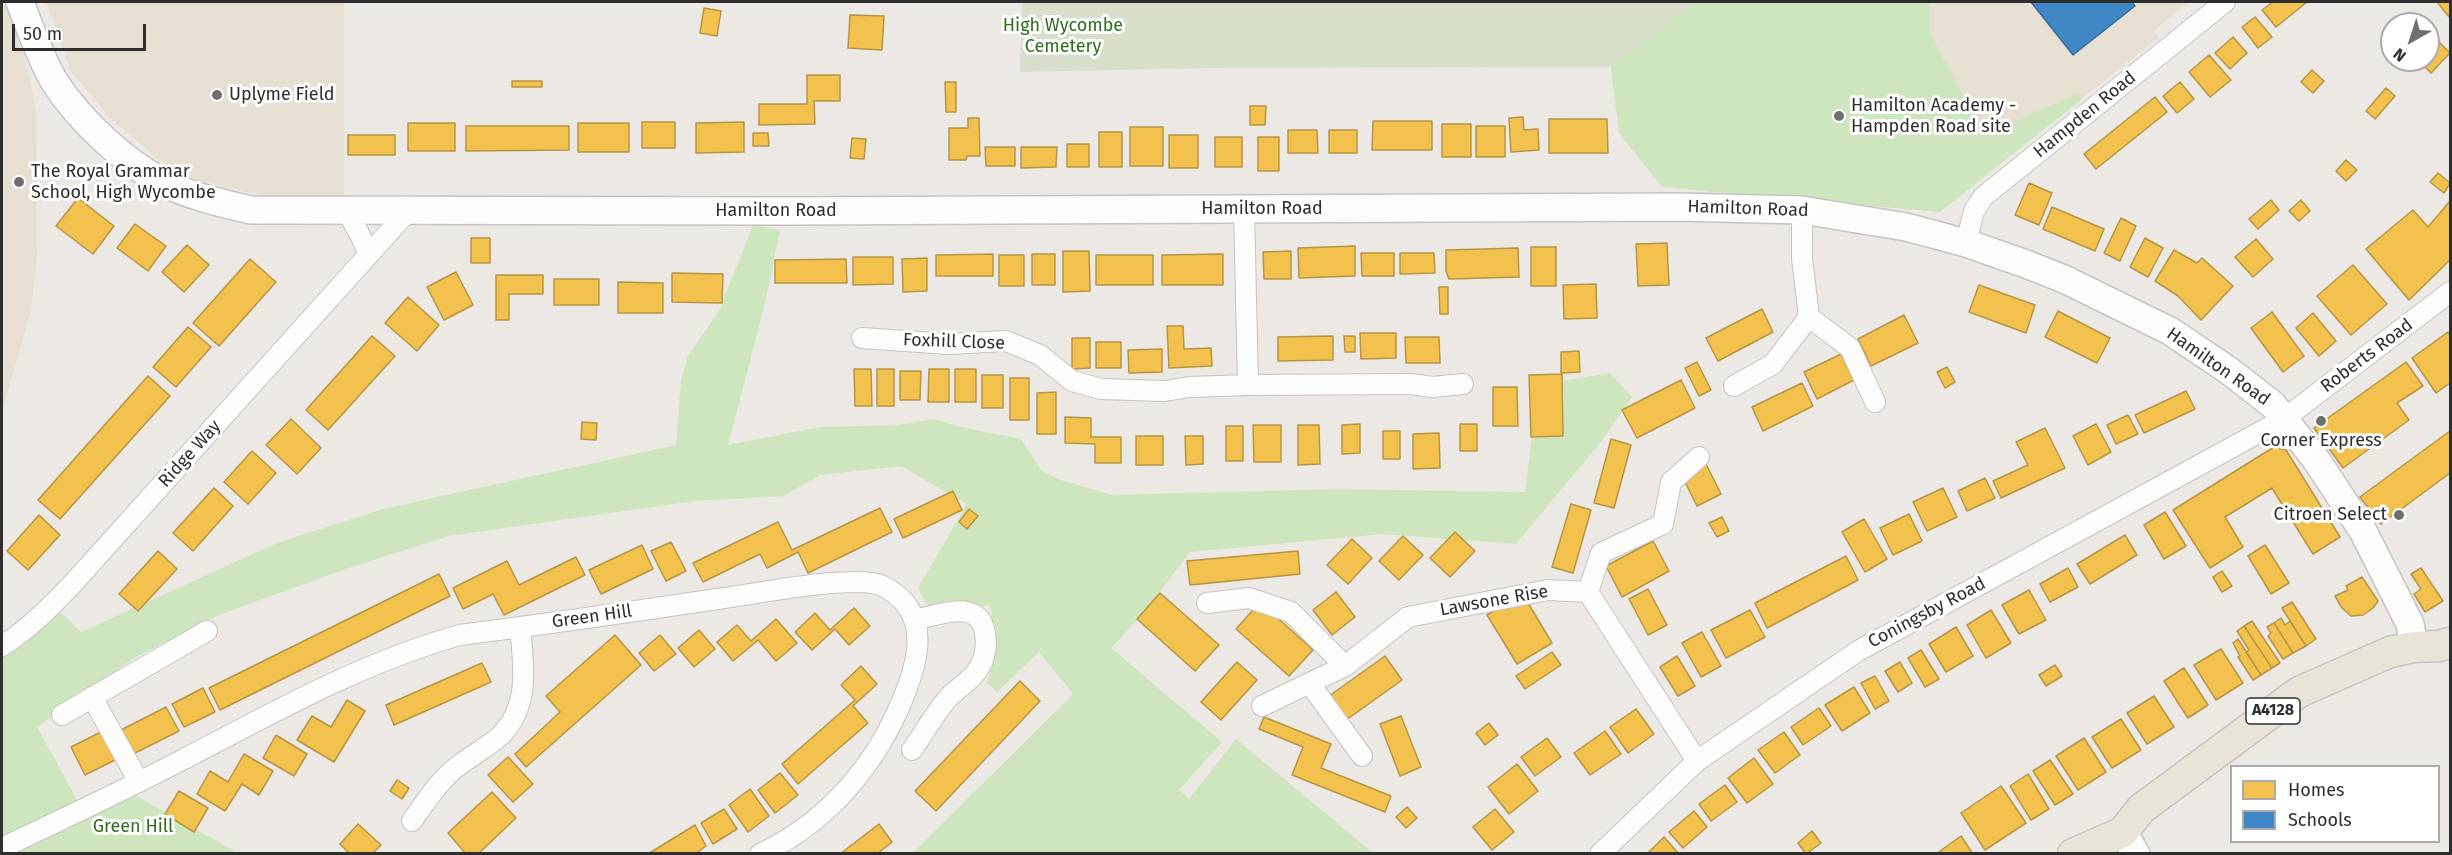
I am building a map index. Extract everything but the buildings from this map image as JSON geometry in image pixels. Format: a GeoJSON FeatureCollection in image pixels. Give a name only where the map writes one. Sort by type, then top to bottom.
{"type":"FeatureCollection","features":[{"type":"Feature","properties":{"kind":"main road","name":"A4128"},"geometry":{"type":"LineString","coordinates":[[2073,854],[2129,843],[2141,809],[2299,692],[2390,652],[2451,643]]}},
{"type":"Feature","properties":{"kind":"street","name":"Hamilton Road"},"geometry":{"type":"LineString","coordinates":[[20,2],[55,81],[85,119],[124,157],[171,186],[210,200],[251,210],[408,212],[1678,207],[1802,210],[1906,227],[1966,243],[2064,279],[2170,331],[2237,377],[2272,405],[2317,460],[2363,531],[2410,624],[2414,647]]}},
{"type":"Feature","properties":{"kind":"street","name":"Hampden Road"},"geometry":{"type":"LineString","coordinates":[[1966,243],[1974,211],[1983,197],[2225,2]]}},
{"type":"Feature","properties":{"kind":"street"},"geometry":{"type":"LineString","coordinates":[[1244,210],[1248,385]]}},
{"type":"Feature","properties":{"kind":"street"},"geometry":{"type":"LineString","coordinates":[[1734,386],[1773,364],[1809,317],[1802,258],[1802,210]]}},
{"type":"Feature","properties":{"kind":"street"},"geometry":{"type":"LineString","coordinates":[[348,212],[369,253]]}},
{"type":"Feature","properties":{"kind":"street","name":"Ridge Way"},"geometry":{"type":"LineString","coordinates":[[2,646],[47,610],[76,580],[408,212]]}},
{"type":"Feature","properties":{"kind":"street","name":"Roberts Road"},"geometry":{"type":"LineString","coordinates":[[2284,419],[2451,292]]}},
{"type":"Feature","properties":{"kind":"street"},"geometry":{"type":"LineString","coordinates":[[1809,317],[1850,348],[1875,402]]}},
{"type":"Feature","properties":{"kind":"street","name":"Foxhill Close"},"geometry":{"type":"LineString","coordinates":[[862,338],[948,344],[1006,341],[1040,355],[1072,381],[1101,389],[1165,391],[1189,387],[1248,385],[1410,384],[1432,387],[1463,384]]}},
{"type":"Feature","properties":{"kind":"street","name":"Coningsby Road"},"geometry":{"type":"LineString","coordinates":[[1600,854],[1697,761],[1858,651],[2284,419]]}},
{"type":"Feature","properties":{"kind":"street"},"geometry":{"type":"LineString","coordinates":[[1697,761],[1588,592],[1601,553],[1663,524],[1671,482],[1699,457]]}},
{"type":"Feature","properties":{"kind":"street","name":"Green Hill"},"geometry":{"type":"LineString","coordinates":[[2,848],[139,782],[370,665],[414,648],[460,636],[855,581],[882,586],[906,605],[916,620]]}},
{"type":"Feature","properties":{"kind":"street","name":"Lawsone Rise"},"geometry":{"type":"LineString","coordinates":[[1262,706],[1345,666],[1408,617],[1548,590],[1588,592]]}},
{"type":"Feature","properties":{"kind":"street"},"geometry":{"type":"LineString","coordinates":[[1207,603],[1249,598],[1291,612],[1345,666]]}},
{"type":"Feature","properties":{"kind":"street"},"geometry":{"type":"LineString","coordinates":[[760,854],[813,822],[849,789],[876,753],[907,690],[919,635],[916,620],[960,610],[975,613],[984,626],[986,647],[977,672],[949,698],[912,750]]}},
{"type":"Feature","properties":{"kind":"street"},"geometry":{"type":"LineString","coordinates":[[412,821],[430,794],[450,773],[500,735],[513,719],[522,693],[525,667],[520,628]]}},
{"type":"Feature","properties":{"kind":"street"},"geometry":{"type":"LineString","coordinates":[[62,715],[207,631]]}},
{"type":"Feature","properties":{"kind":"street"},"geometry":{"type":"LineString","coordinates":[[1310,684],[1362,756]]}},
{"type":"Feature","properties":{"kind":"street"},"geometry":{"type":"LineString","coordinates":[[92,697],[139,782]]}},
{"type":"Feature","properties":{"kind":"shaded area","name":"The Royal Grammar School, High Wycombe"},"geometry":{"type":"Polygon","coordinates":[[[2,2],[5,2],[25,57],[36,110],[37,254],[31,311],[2,412],[2,2]]]}},
{"type":"Feature","properties":{"kind":"shaded area","name":"Uplyme Field"},"geometry":{"type":"Polygon","coordinates":[[[46,2],[344,2],[344,195],[264,196],[198,180],[159,160],[111,119],[71,71],[46,2]]]}},
{"type":"Feature","properties":{"kind":"shaded area","name":"Hamilton Academy - Hampden Road site"},"geometry":{"type":"Polygon","coordinates":[[[1696,2],[2187,3],[2154,31],[2158,38],[1940,212],[1662,187],[1619,133],[1611,67],[1696,2]]]}},
{"type":"Feature","properties":{"kind":"green space","name":"High Wycombe Cemetery"},"geometry":{"type":"Polygon","coordinates":[[[1022,2],[1696,2],[1611,67],[1214,68],[1020,72],[1022,2]]]}},
{"type":"Feature","properties":{"kind":"green space","name":"Hamilton Academy - Hampden Road site"},"geometry":{"type":"Polygon","coordinates":[[[1696,2],[1929,2],[1929,31],[1983,135],[2077,94],[2082,99],[1940,212],[1662,187],[1619,133],[1611,67],[1696,2]]]}},
{"type":"Feature","properties":{"kind":"green space"},"geometry":{"type":"Polygon","coordinates":[[[753,225],[780,230],[765,303],[728,445],[820,427],[899,425],[933,419],[1021,439],[1041,470],[1061,480],[1112,495],[1334,489],[1525,492],[1538,385],[1610,373],[1632,397],[1600,443],[1516,544],[1383,534],[1190,552],[1145,612],[1111,648],[1222,742],[1179,790],[1189,799],[1236,739],[1373,853],[913,853],[1073,694],[1039,652],[997,692],[987,683],[994,659],[991,606],[929,607],[918,588],[967,504],[901,466],[820,475],[784,496],[695,501],[449,536],[346,569],[216,616],[134,658],[37,727],[87,818],[133,794],[238,853],[2,853],[2,655],[60,612],[81,632],[279,542],[387,508],[676,445],[681,381],[688,356],[719,311],[753,225]]]}},
{"type":"Feature","properties":{"kind":"place","name":"Uplyme Field"},"geometry":{"type":"Point","coordinates":[217,95]}},
{"type":"Feature","properties":{"kind":"place","name":"Hamilton Academy - Hampden Road site"},"geometry":{"type":"Point","coordinates":[1839,116]}},
{"type":"Feature","properties":{"kind":"place","name":"The Royal Grammar School, High Wycombe"},"geometry":{"type":"Point","coordinates":[19,182]}},
{"type":"Feature","properties":{"kind":"place","name":"Corner Express"},"geometry":{"type":"Point","coordinates":[2321,421]}},
{"type":"Feature","properties":{"kind":"place","name":"Citroen Select"},"geometry":{"type":"Point","coordinates":[2399,515]}}]}
